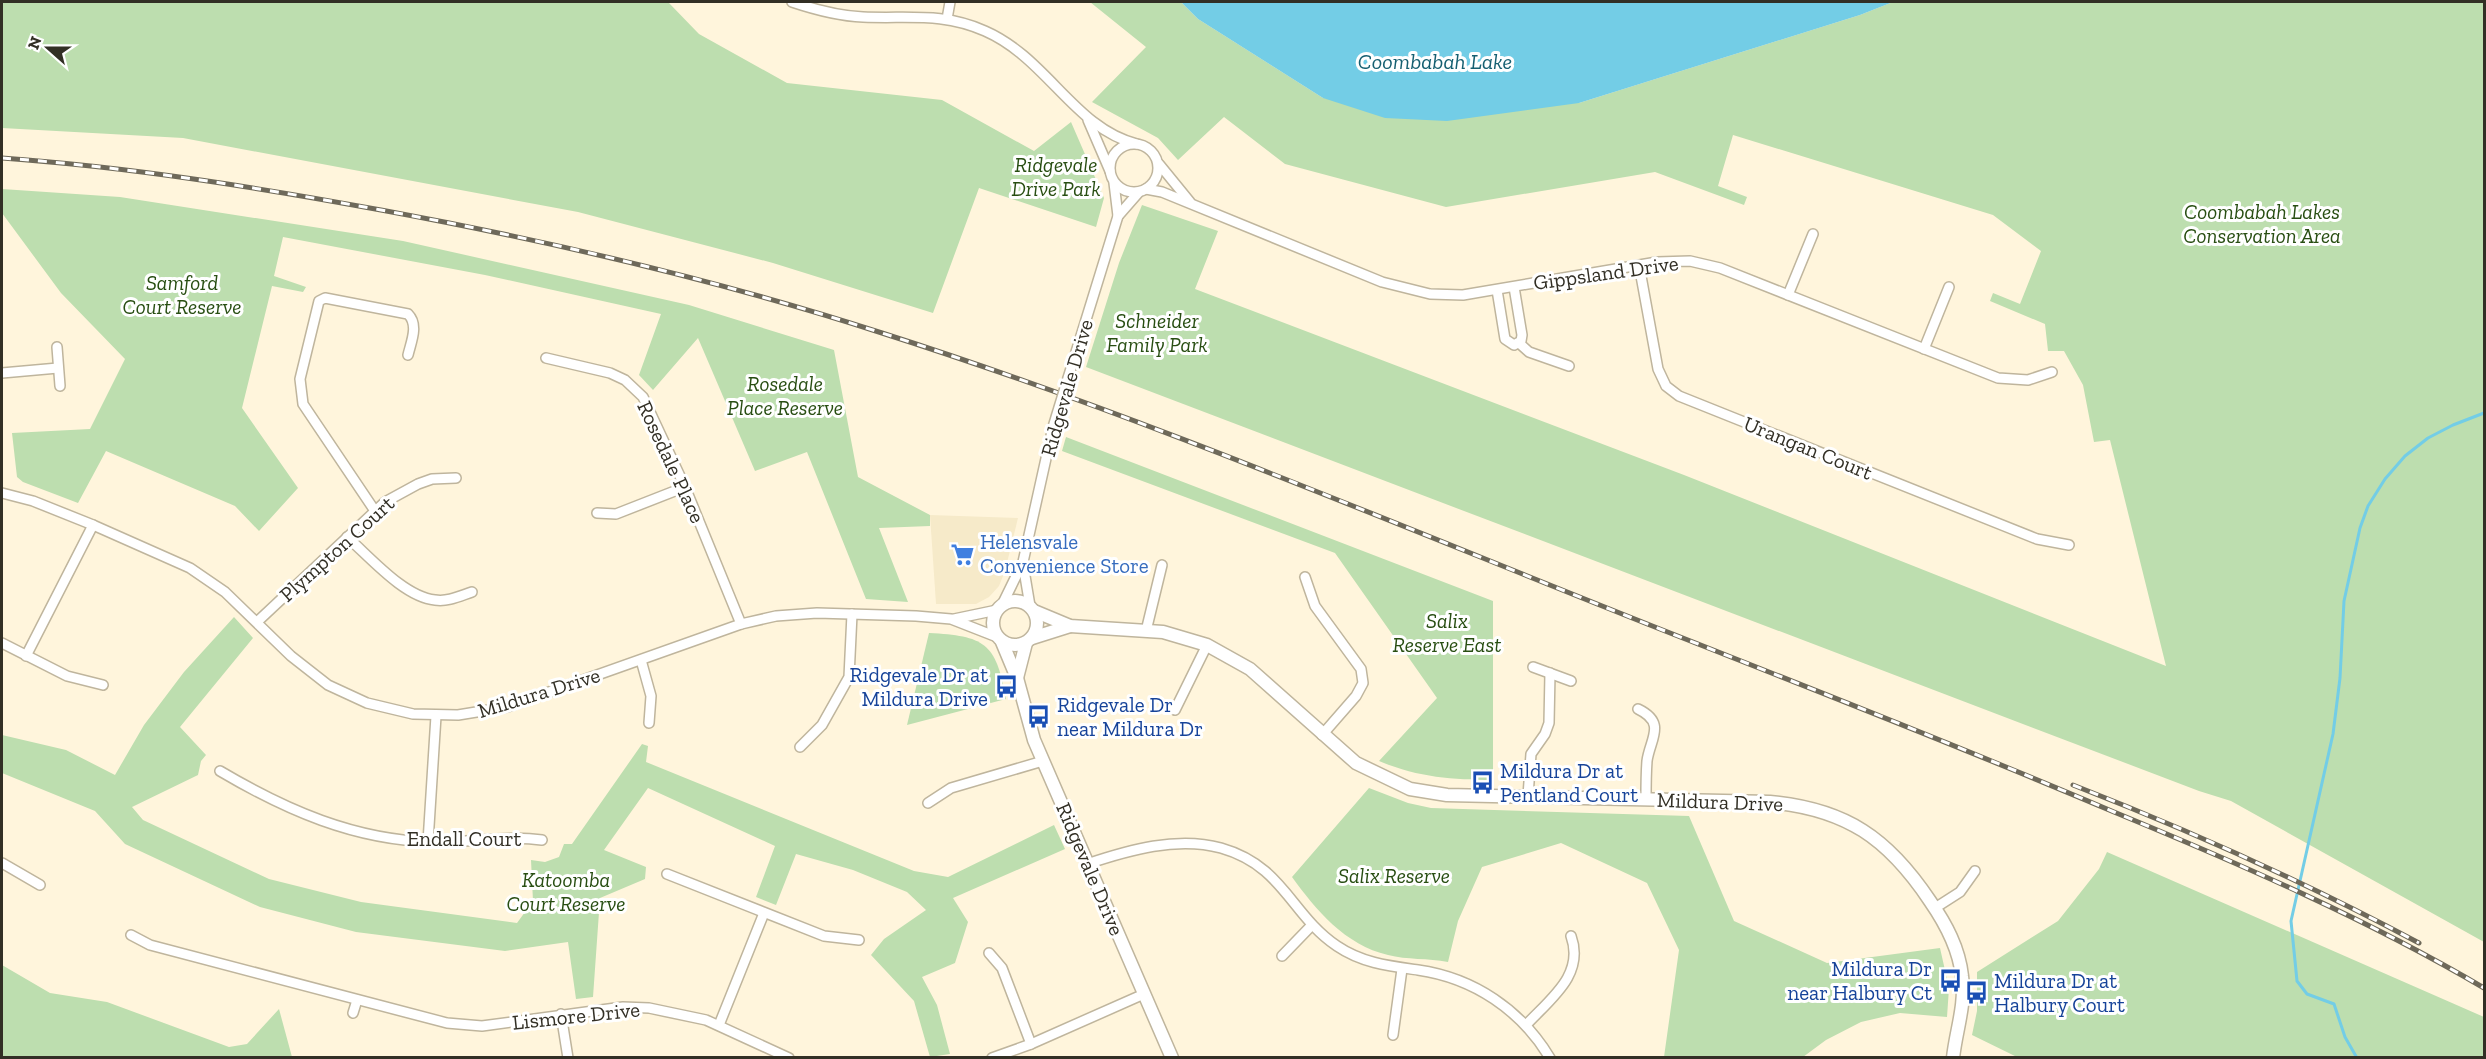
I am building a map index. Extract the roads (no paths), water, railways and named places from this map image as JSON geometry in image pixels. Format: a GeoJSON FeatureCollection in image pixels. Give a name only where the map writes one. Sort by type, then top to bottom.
{"type":"FeatureCollection","features":[{"type":"Feature","properties":{"kind":"street"},"geometry":{"type":"LineString","coordinates":[[792,2],[842,16],[947,19],[984,31],[1020,51],[1087,118],[1119,140],[1137,144],[1151,150],[1158,163],[1157,178],[1143,190],[1124,190],[1112,176],[1110,165],[1117,151],[1130,144],[1137,144]]}},
{"type":"Feature","properties":{"kind":"street"},"geometry":{"type":"LineString","coordinates":[[947,19],[950,2]]}},
{"type":"Feature","properties":{"kind":"street","name":"Ridgevale Drive"},"geometry":{"type":"LineString","coordinates":[[1000,607],[1023,562],[1053,427],[1118,216],[1112,176],[1087,118]]}},
{"type":"Feature","properties":{"kind":"street","name":"Gippsland Drive"},"geometry":{"type":"LineString","coordinates":[[1158,163],[1191,204]]}},
{"type":"Feature","properties":{"kind":"street","name":"Ridgevale Drive"},"geometry":{"type":"LineString","coordinates":[[1118,216],[1143,190]]}},
{"type":"Feature","properties":{"kind":"street","name":"Gippsland Drive"},"geometry":{"type":"LineString","coordinates":[[1143,190],[1162,192],[1397,287],[1448,296],[1497,290],[1639,265],[1674,261],[1708,264],[1998,378],[2028,380],[2052,372]]}},
{"type":"Feature","properties":{"kind":"street"},"geometry":{"type":"LineString","coordinates":[[1788,295],[1812,234]]}},
{"type":"Feature","properties":{"kind":"street","name":"Urangan Court"},"geometry":{"type":"LineString","coordinates":[[1639,265],[1658,369],[1666,386],[1679,396],[2037,539],[2069,544]]}},
{"type":"Feature","properties":{"kind":"street"},"geometry":{"type":"LineString","coordinates":[[1514,287],[1522,335],[1519,343]]}},
{"type":"Feature","properties":{"kind":"street"},"geometry":{"type":"LineString","coordinates":[[1924,349],[1948,287]]}},
{"type":"Feature","properties":{"kind":"street"},"geometry":{"type":"LineString","coordinates":[[1497,290],[1505,339],[1511,345],[1519,343]]}},
{"type":"Feature","properties":{"kind":"street"},"geometry":{"type":"LineString","coordinates":[[375,511],[303,404],[300,379],[319,301],[325,298],[408,314],[413,319],[414,328],[408,355]]}},
{"type":"Feature","properties":{"kind":"street"},"geometry":{"type":"LineString","coordinates":[[1519,343],[1529,352],[1569,366]]}},
{"type":"Feature","properties":{"kind":"street"},"geometry":{"type":"LineString","coordinates":[[57,347],[60,386]]}},
{"type":"Feature","properties":{"kind":"street","name":"Rosedale Place"},"geometry":{"type":"LineString","coordinates":[[546,358],[610,373],[635,388],[650,407],[741,624]]}},
{"type":"Feature","properties":{"kind":"street"},"geometry":{"type":"LineString","coordinates":[[2,373],[58,368]]}},
{"type":"Feature","properties":{"kind":"street","name":"Plympton Court"},"geometry":{"type":"LineString","coordinates":[[258,621],[375,511],[417,484],[432,479],[456,478]]}},
{"type":"Feature","properties":{"kind":"street"},"geometry":{"type":"LineString","coordinates":[[597,513],[616,514],[685,487]]}},
{"type":"Feature","properties":{"kind":"street","name":"Mildura Drive"},"geometry":{"type":"LineString","coordinates":[[2,493],[33,501],[190,568],[225,592],[258,621],[291,656],[328,685],[386,709],[436,716],[481,713],[507,707],[741,624],[795,614],[852,614],[951,619],[1000,607]]}},
{"type":"Feature","properties":{"kind":"street"},"geometry":{"type":"LineString","coordinates":[[26,656],[93,525]]}},
{"type":"Feature","properties":{"kind":"street"},"geometry":{"type":"LineString","coordinates":[[347,537],[407,590],[419,596],[449,600],[472,592]]}},
{"type":"Feature","properties":{"kind":"street","name":"Ridgevale Drive"},"geometry":{"type":"LineString","coordinates":[[1023,562],[1032,609]]}},
{"type":"Feature","properties":{"kind":"street"},"geometry":{"type":"LineString","coordinates":[[1146,630],[1161,565]]}},
{"type":"Feature","properties":{"kind":"street"},"geometry":{"type":"LineString","coordinates":[[1305,577],[1316,606],[1361,669],[1363,683],[1356,696],[1322,735]]}},
{"type":"Feature","properties":{"kind":"street"},"geometry":{"type":"LineString","coordinates":[[1016,601],[1032,609],[1037,625],[1029,640],[1014,645],[1000,639],[993,623],[1000,607],[1016,601]]}},
{"type":"Feature","properties":{"kind":"street","name":"Mildura Drive"},"geometry":{"type":"LineString","coordinates":[[1032,609],[1070,626],[1163,632],[1207,645],[1250,669],[1356,763],[1410,789],[1447,795],[1796,805],[1836,817],[1872,836],[1891,851],[1910,871],[1935,908],[1954,943],[1962,976],[1962,1016],[1953,1058]]}},
{"type":"Feature","properties":{"kind":"street"},"geometry":{"type":"LineString","coordinates":[[800,747],[822,725],[849,677],[852,614]]}},
{"type":"Feature","properties":{"kind":"street","name":"Mildura Drive"},"geometry":{"type":"LineString","coordinates":[[951,619],[1000,639]]}},
{"type":"Feature","properties":{"kind":"street","name":"Mildura Drive"},"geometry":{"type":"LineString","coordinates":[[1029,640],[1070,626]]}},
{"type":"Feature","properties":{"kind":"street","name":"Ridgevale Drive"},"geometry":{"type":"LineString","coordinates":[[1000,639],[1017,678],[1029,726],[1043,761],[1172,1058]]}},
{"type":"Feature","properties":{"kind":"street","name":"Ridgevale Drive"},"geometry":{"type":"LineString","coordinates":[[1017,678],[1029,640]]}},
{"type":"Feature","properties":{"kind":"street"},"geometry":{"type":"LineString","coordinates":[[2,643],[67,676],[103,685]]}},
{"type":"Feature","properties":{"kind":"street"},"geometry":{"type":"LineString","coordinates":[[1175,710],[1207,645]]}},
{"type":"Feature","properties":{"kind":"street"},"geometry":{"type":"LineString","coordinates":[[641,660],[651,696],[649,723]]}},
{"type":"Feature","properties":{"kind":"street"},"geometry":{"type":"LineString","coordinates":[[1533,667],[1571,681]]}},
{"type":"Feature","properties":{"kind":"street"},"geometry":{"type":"LineString","coordinates":[[1528,796],[1531,754],[1545,734],[1549,723],[1550,673]]}},
{"type":"Feature","properties":{"kind":"street"},"geometry":{"type":"LineString","coordinates":[[1638,709],[1651,718],[1655,736],[1647,761],[1646,799]]}},
{"type":"Feature","properties":{"kind":"street"},"geometry":{"type":"LineString","coordinates":[[428,842],[436,716]]}},
{"type":"Feature","properties":{"kind":"street"},"geometry":{"type":"LineString","coordinates":[[928,803],[951,788],[1043,761]]}},
{"type":"Feature","properties":{"kind":"street","name":"Endall Court"},"geometry":{"type":"LineString","coordinates":[[220,771],[269,800],[313,819],[372,835],[428,842],[517,837],[542,840]]}},
{"type":"Feature","properties":{"kind":"street"},"geometry":{"type":"LineString","coordinates":[[1088,864],[1117,854],[1182,843],[1222,849],[1252,862],[1278,881],[1312,925],[1338,946],[1357,957],[1377,964],[1440,974],[1469,985],[1504,1005],[1526,1025],[1550,1058]]}},
{"type":"Feature","properties":{"kind":"street"},"geometry":{"type":"LineString","coordinates":[[2,863],[40,885]]}},
{"type":"Feature","properties":{"kind":"street"},"geometry":{"type":"LineString","coordinates":[[1935,908],[1960,892],[1975,871]]}},
{"type":"Feature","properties":{"kind":"street"},"geometry":{"type":"LineString","coordinates":[[667,874],[824,936],[859,940]]}},
{"type":"Feature","properties":{"kind":"street"},"geometry":{"type":"LineString","coordinates":[[719,1024],[764,913]]}},
{"type":"Feature","properties":{"kind":"street"},"geometry":{"type":"LineString","coordinates":[[1282,956],[1312,925]]}},
{"type":"Feature","properties":{"kind":"street","name":"Lismore Drive"},"geometry":{"type":"LineString","coordinates":[[131,935],[150,945],[447,1023],[482,1026],[623,1007],[649,1008],[690,1015],[719,1024],[789,1058]]}},
{"type":"Feature","properties":{"kind":"street"},"geometry":{"type":"LineString","coordinates":[[1526,1025],[1569,977],[1575,958],[1571,936]]}},
{"type":"Feature","properties":{"kind":"street"},"geometry":{"type":"LineString","coordinates":[[989,953],[1002,968],[1031,1044]]}},
{"type":"Feature","properties":{"kind":"street"},"geometry":{"type":"LineString","coordinates":[[1394,1035],[1402,969]]}},
{"type":"Feature","properties":{"kind":"street"},"geometry":{"type":"LineString","coordinates":[[992,1058],[1031,1044],[1144,994]]}},
{"type":"Feature","properties":{"kind":"street"},"geometry":{"type":"LineString","coordinates":[[353,1013],[357,1000]]}},
{"type":"Feature","properties":{"kind":"street"},"geometry":{"type":"LineString","coordinates":[[561,1014],[568,1058]]}},
{"type":"Feature","properties":{"kind":"water","name":"Coombabah Lake"},"geometry":{"type":"Polygon","coordinates":[[[1181,2],[1893,2],[1860,15],[1579,103],[1447,121],[1385,118],[1323,98],[1198,19],[1181,2]]]}},
{"type":"Feature","properties":{"kind":"waterway"},"geometry":{"type":"LineString","coordinates":[[2357,1058],[2345,1037],[2334,1004],[2307,994],[2297,981],[2291,921],[2333,734],[2340,678],[2344,601],[2360,528],[2368,506],[2385,479],[2405,456],[2428,438],[2484,413]]}},
{"type":"Feature","properties":{"kind":"railway"},"geometry":{"type":"LineString","coordinates":[[2,158],[145,172],[239,186],[381,210],[508,235],[633,263],[758,296],[882,333],[981,366],[1079,400],[1273,474],[2058,788],[2209,852],[2349,916],[2484,988]]}},
{"type":"Feature","properties":{"kind":"railway"},"geometry":{"type":"LineString","coordinates":[[2073,785],[2248,859],[2334,899],[2419,943]]}},
{"type":"Feature","properties":{"kind":"place","name":"Helensvale Convenience Store"},"geometry":{"type":"Point","coordinates":[962,554]}},
{"type":"Feature","properties":{"kind":"place","name":"Ridgevale Dr at Mildura Drive"},"geometry":{"type":"Point","coordinates":[1006,687]}},
{"type":"Feature","properties":{"kind":"place","name":"Ridgevale Dr near Mildura Dr"},"geometry":{"type":"Point","coordinates":[1039,717]}},
{"type":"Feature","properties":{"kind":"place","name":"Mildura Dr at Pentland Court"},"geometry":{"type":"Point","coordinates":[1482,783]}},
{"type":"Feature","properties":{"kind":"place","name":"Mildura Dr near Halbury Ct"},"geometry":{"type":"Point","coordinates":[1950,981]}},
{"type":"Feature","properties":{"kind":"place","name":"Mildura Dr at Halbury Court"},"geometry":{"type":"Point","coordinates":[1976,993]}},
{"type":"Feature","properties":{"kind":"park label","name":"Ridgevale Drive Park"},"geometry":{"type":"Point","coordinates":[1056,177]}},
{"type":"Feature","properties":{"kind":"park label","name":"Coombabah Lakes Conservation Area"},"geometry":{"type":"Point","coordinates":[2262,224]}},
{"type":"Feature","properties":{"kind":"park label","name":"Samford Court Reserve"},"geometry":{"type":"Point","coordinates":[182,295]}},
{"type":"Feature","properties":{"kind":"park label","name":"Schneider Family Park"},"geometry":{"type":"Point","coordinates":[1157,333]}},
{"type":"Feature","properties":{"kind":"park label","name":"Rosedale Place Reserve"},"geometry":{"type":"Point","coordinates":[785,396]}},
{"type":"Feature","properties":{"kind":"park label","name":"Salix Reserve East"},"geometry":{"type":"Point","coordinates":[1447,633]}},
{"type":"Feature","properties":{"kind":"park label","name":"Salix Reserve"},"geometry":{"type":"Point","coordinates":[1394,876]}},
{"type":"Feature","properties":{"kind":"park label","name":"Katoomba Court Reserve"},"geometry":{"type":"Point","coordinates":[566,892]}}]}
